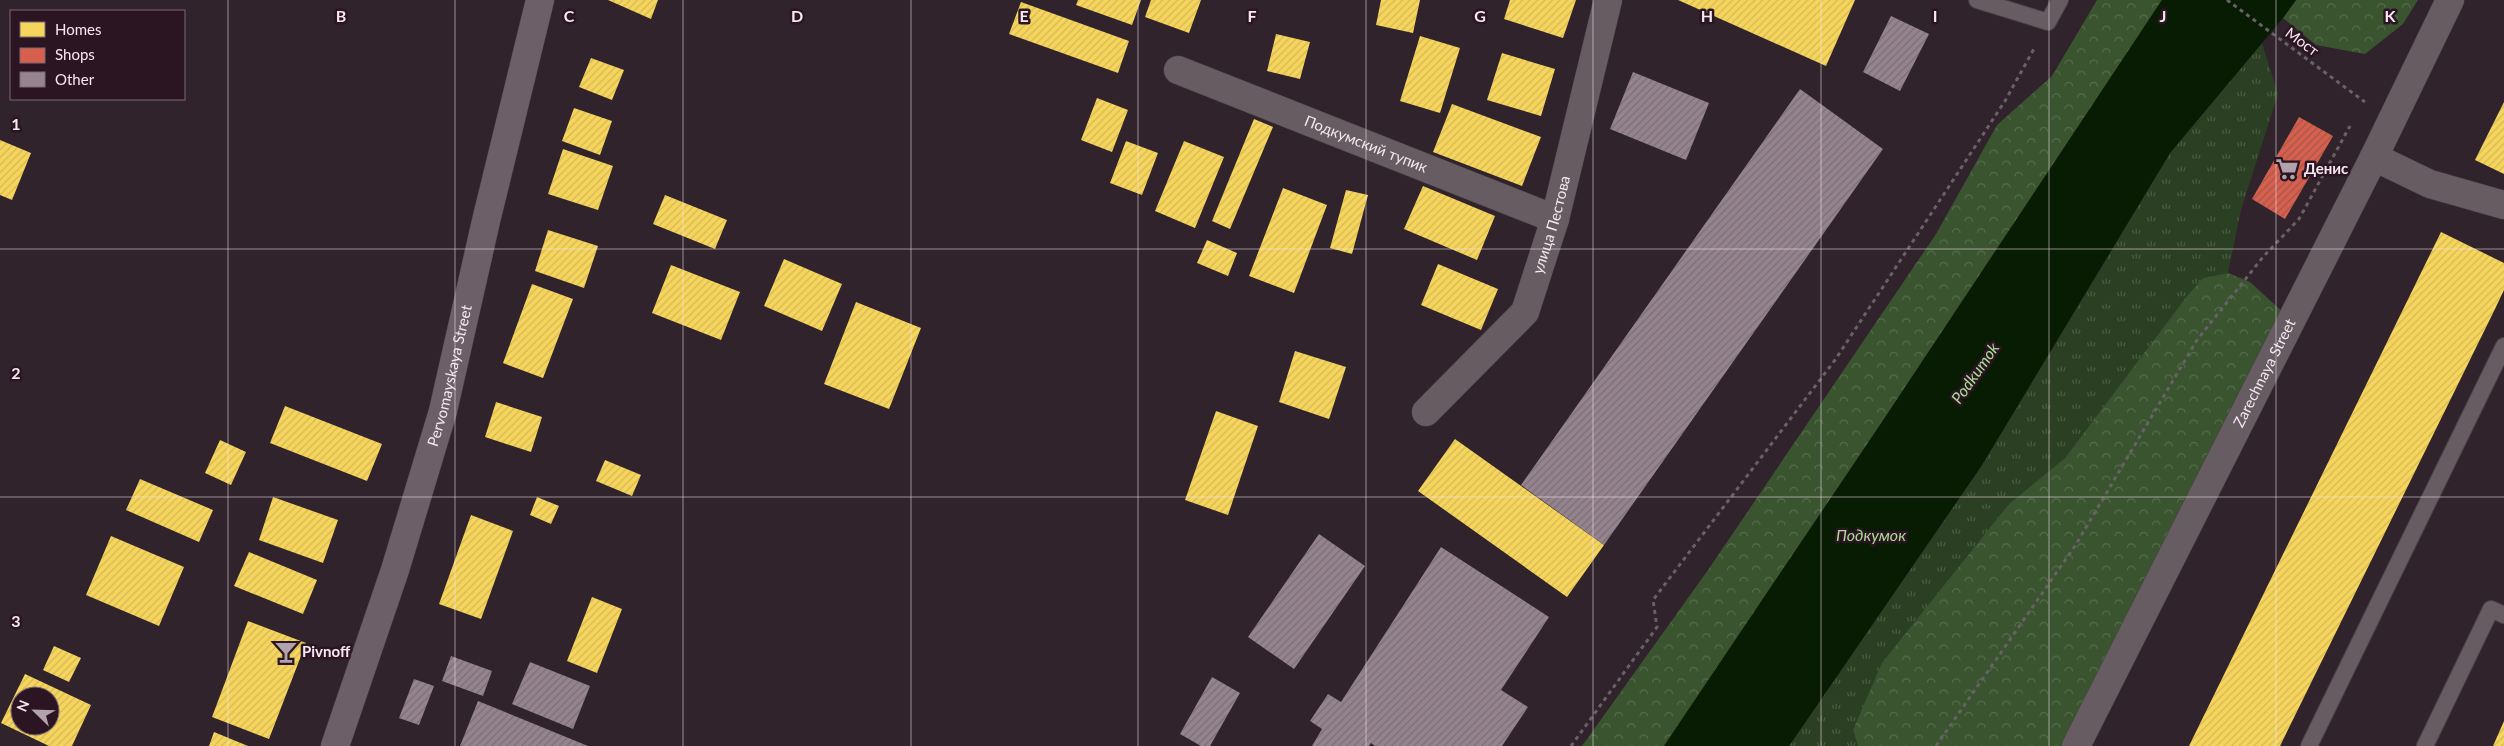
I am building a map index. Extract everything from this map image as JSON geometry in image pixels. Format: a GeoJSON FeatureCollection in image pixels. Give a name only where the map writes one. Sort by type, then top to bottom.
{"type":"FeatureCollection","features":[{"type":"Feature","properties":{"kind":"street","name":"Pervomayskaya Street"},"geometry":{"type":"LineString","coordinates":[[335,746],[394,570],[443,412],[484,231],[540,0]]}},
{"type":"Feature","properties":{"kind":"street","name":"улица Пестова"},"geometry":{"type":"LineString","coordinates":[[1426,412],[1525,312],[1555,219],[1608,0]]}},
{"type":"Feature","properties":{"kind":"street","name":"Zarechnaya Street"},"geometry":{"type":"LineString","coordinates":[[2076,746],[2374,157],[2450,0]]}},
{"type":"Feature","properties":{"kind":"street","name":"Подкумский тупик"},"geometry":{"type":"LineString","coordinates":[[1178,70],[1555,219]]}},
{"type":"Feature","properties":{"kind":"street"},"geometry":{"type":"LineString","coordinates":[[2374,157],[2430,184],[2504,205]]}},
{"type":"Feature","properties":{"kind":"lane"},"geometry":{"type":"LineString","coordinates":[[1977,0],[2048,22],[2060,0]]}},
{"type":"Feature","properties":{"kind":"lane"},"geometry":{"type":"LineString","coordinates":[[2308,746],[2504,346]]}},
{"type":"Feature","properties":{"kind":"lane"},"geometry":{"type":"LineString","coordinates":[[2425,746],[2491,609],[2504,615]]}},
{"type":"Feature","properties":{"kind":"path","name":"Мост"},"geometry":{"type":"LineString","coordinates":[[2227,0],[2364,101],[2359,110]]}},
{"type":"Feature","properties":{"kind":"path"},"geometry":{"type":"LineString","coordinates":[[1571,746],[1657,627],[1653,600],[1835,360],[2005,101],[2048,22]]}},
{"type":"Feature","properties":{"kind":"path"},"geometry":{"type":"LineString","coordinates":[[1936,746],[2075,546],[2197,340],[2263,256],[2299,219],[2355,118]]}},
{"type":"Feature","properties":{"kind":"green space"},"geometry":{"type":"Polygon","coordinates":[[[2097,0],[2162,0],[1664,746],[1582,746],[1708,570],[1936,234],[1997,125],[2052,76],[2097,0]]]}},
{"type":"Feature","properties":{"kind":"green space"},"geometry":{"type":"Polygon","coordinates":[[[2296,0],[2418,0],[2403,24],[2365,54],[2316,45],[2283,18],[2296,0]]]}},
{"type":"Feature","properties":{"kind":"green space"},"geometry":{"type":"Polygon","coordinates":[[[2262,43],[2278,94],[2241,210],[2228,273],[2203,278],[2187,296],[2065,458],[2009,504],[1853,730],[1858,746],[1789,746],[1982,465],[2170,153],[2262,43]]]}},
{"type":"Feature","properties":{"kind":"green space"},"geometry":{"type":"Polygon","coordinates":[[[2228,273],[2250,282],[2285,314],[2065,746],[1858,746],[1853,730],[1882,663],[2009,504],[2065,458],[2187,296],[2203,278],[2228,273]]]}},
{"type":"Feature","properties":{"kind":"water","name":"Подкумок"},"geometry":{"type":"Polygon","coordinates":[[[2162,0],[2296,0],[2170,153],[1982,465],[1789,746],[1664,746],[1882,422],[2162,0]]]}},
{"type":"Feature","properties":{"kind":"building: Homes"},"geometry":{"type":"Polygon","coordinates":[[[608,0],[658,0],[651,19],[608,0]]]}},
{"type":"Feature","properties":{"kind":"building: Homes"},"geometry":{"type":"Polygon","coordinates":[[[1078,0],[1141,0],[1132,25],[1076,5],[1078,0]]]}},
{"type":"Feature","properties":{"kind":"building: Homes"},"geometry":{"type":"Polygon","coordinates":[[[1151,0],[1201,0],[1189,33],[1145,17],[1151,0]]]}},
{"type":"Feature","properties":{"kind":"building: Homes"},"geometry":{"type":"Polygon","coordinates":[[[1381,0],[1420,0],[1413,33],[1376,25],[1381,0]]]}},
{"type":"Feature","properties":{"kind":"building: Homes"},"geometry":{"type":"Polygon","coordinates":[[[1510,0],[1576,0],[1563,38],[1504,19],[1510,0]]]}},
{"type":"Feature","properties":{"kind":"building: Homes"},"geometry":{"type":"Polygon","coordinates":[[[1678,0],[1855,0],[1826,66],[1678,0]]]}},
{"type":"Feature","properties":{"kind":"building: Homes"},"geometry":{"type":"Polygon","coordinates":[[[1021,2],[1129,41],[1118,73],[1009,34],[1021,2]]]}},
{"type":"Feature","properties":{"kind":"building: Homes"},"geometry":{"type":"Polygon","coordinates":[[[1276,34],[1310,42],[1300,79],[1267,71],[1276,34]]]}},
{"type":"Feature","properties":{"kind":"building: Homes"},"geometry":{"type":"Polygon","coordinates":[[[1420,36],[1460,48],[1440,113],[1400,101],[1420,36]]]}},
{"type":"Feature","properties":{"kind":"building: Homes"},"geometry":{"type":"Polygon","coordinates":[[[1502,53],[1555,69],[1541,116],[1487,100],[1502,53]]]}},
{"type":"Feature","properties":{"kind":"building: Homes"},"geometry":{"type":"Polygon","coordinates":[[[591,58],[624,70],[612,100],[579,87],[591,58]]]}},
{"type":"Feature","properties":{"kind":"building: Homes"},"geometry":{"type":"Polygon","coordinates":[[[1097,98],[1128,110],[1112,152],[1081,140],[1097,98]]]}},
{"type":"Feature","properties":{"kind":"building: Homes"},"geometry":{"type":"Polygon","coordinates":[[[2504,102],[2504,174],[2475,160],[2504,102]]]}},
{"type":"Feature","properties":{"kind":"building: Homes"},"geometry":{"type":"Polygon","coordinates":[[[1452,104],[1541,137],[1522,186],[1433,152],[1452,104]]]}},
{"type":"Feature","properties":{"kind":"building: Homes"},"geometry":{"type":"Polygon","coordinates":[[[574,108],[612,121],[600,155],[562,141],[574,108]]]}},
{"type":"Feature","properties":{"kind":"building: Homes"},"geometry":{"type":"Polygon","coordinates":[[[1254,119],[1273,127],[1230,229],[1212,221],[1254,119]]]}},
{"type":"Feature","properties":{"kind":"building: Homes"},"geometry":{"type":"Polygon","coordinates":[[[0,140],[31,153],[12,200],[0,195],[0,140]]]}},
{"type":"Feature","properties":{"kind":"building: Homes"},"geometry":{"type":"Polygon","coordinates":[[[1126,141],[1158,153],[1142,195],[1110,183],[1126,141]]]}},
{"type":"Feature","properties":{"kind":"building: Homes"},"geometry":{"type":"Polygon","coordinates":[[[1184,141],[1224,157],[1195,228],[1155,211],[1184,141]]]}},
{"type":"Feature","properties":{"kind":"building: Homes"},"geometry":{"type":"Polygon","coordinates":[[[563,149],[613,166],[598,210],[548,194],[563,149]]]}},
{"type":"Feature","properties":{"kind":"building: Homes"},"geometry":{"type":"Polygon","coordinates":[[[1423,186],[1495,216],[1477,260],[1404,229],[1423,186]]]}},
{"type":"Feature","properties":{"kind":"building: Homes"},"geometry":{"type":"Polygon","coordinates":[[[1283,188],[1327,205],[1294,293],[1249,276],[1283,188]]]}},
{"type":"Feature","properties":{"kind":"building: Homes"},"geometry":{"type":"Polygon","coordinates":[[[1346,190],[1368,195],[1352,254],[1330,248],[1346,190]]]}},
{"type":"Feature","properties":{"kind":"building: Homes"},"geometry":{"type":"Polygon","coordinates":[[[665,195],[727,220],[715,249],[653,224],[665,195]]]}},
{"type":"Feature","properties":{"kind":"building: Homes"},"geometry":{"type":"Polygon","coordinates":[[[548,230],[598,246],[584,288],[535,271],[548,230]]]}},
{"type":"Feature","properties":{"kind":"building: Homes"},"geometry":{"type":"Polygon","coordinates":[[[2441,232],[2504,263],[2504,290],[2495,309],[2280,746],[2189,746],[2441,232]]]}},
{"type":"Feature","properties":{"kind":"building: Homes"},"geometry":{"type":"Polygon","coordinates":[[[1207,240],[1237,253],[1228,276],[1197,263],[1207,240]]]}},
{"type":"Feature","properties":{"kind":"building: Homes"},"geometry":{"type":"Polygon","coordinates":[[[784,259],[842,284],[822,331],[764,306],[784,259]]]}},
{"type":"Feature","properties":{"kind":"building: Homes"},"geometry":{"type":"Polygon","coordinates":[[[1438,264],[1498,289],[1481,330],[1421,305],[1438,264]]]}},
{"type":"Feature","properties":{"kind":"building: Homes"},"geometry":{"type":"Polygon","coordinates":[[[671,265],[740,292],[721,340],[652,313],[671,265]]]}},
{"type":"Feature","properties":{"kind":"building: Homes"},"geometry":{"type":"Polygon","coordinates":[[[532,284],[573,299],[543,378],[503,363],[532,284]]]}},
{"type":"Feature","properties":{"kind":"building: Homes"},"geometry":{"type":"Polygon","coordinates":[[[856,302],[921,328],[889,409],[824,384],[856,302]]]}},
{"type":"Feature","properties":{"kind":"building: Homes"},"geometry":{"type":"Polygon","coordinates":[[[1295,351],[1346,367],[1329,419],[1279,402],[1295,351]]]}},
{"type":"Feature","properties":{"kind":"building: Homes"},"geometry":{"type":"Polygon","coordinates":[[[496,402],[542,417],[531,452],[485,437],[496,402]]]}},
{"type":"Feature","properties":{"kind":"building: Homes"},"geometry":{"type":"Polygon","coordinates":[[[285,406],[382,444],[367,481],[270,443],[285,406]]]}},
{"type":"Feature","properties":{"kind":"building: Homes"},"geometry":{"type":"Polygon","coordinates":[[[1216,411],[1258,426],[1228,515],[1185,500],[1216,411]]]}},
{"type":"Feature","properties":{"kind":"building: Homes"},"geometry":{"type":"Polygon","coordinates":[[[1455,439],[1604,545],[1567,597],[1418,491],[1455,439]]]}},
{"type":"Feature","properties":{"kind":"building: Homes"},"geometry":{"type":"Polygon","coordinates":[[[220,440],[246,452],[231,485],[205,473],[220,440]]]}},
{"type":"Feature","properties":{"kind":"building: Homes"},"geometry":{"type":"Polygon","coordinates":[[[605,460],[641,475],[632,496],[596,481],[605,460]]]}},
{"type":"Feature","properties":{"kind":"building: Homes"},"geometry":{"type":"Polygon","coordinates":[[[140,479],[213,510],[199,542],[126,510],[140,479]]]}},
{"type":"Feature","properties":{"kind":"building: Homes"},"geometry":{"type":"Polygon","coordinates":[[[273,497],[338,520],[323,563],[259,540],[273,497]]]}},
{"type":"Feature","properties":{"kind":"building: Homes"},"geometry":{"type":"Polygon","coordinates":[[[537,497],[559,506],[551,524],[530,515],[537,497]]]}},
{"type":"Feature","properties":{"kind":"building: Homes"},"geometry":{"type":"Polygon","coordinates":[[[471,515],[513,531],[481,619],[439,604],[471,515]]]}},
{"type":"Feature","properties":{"kind":"building: Homes"},"geometry":{"type":"Polygon","coordinates":[[[111,536],[184,567],[159,626],[86,595],[111,536]]]}},
{"type":"Feature","properties":{"kind":"building: Homes"},"geometry":{"type":"Polygon","coordinates":[[[249,552],[317,580],[303,614],[234,586],[249,552]]]}},
{"type":"Feature","properties":{"kind":"building: Homes"},"geometry":{"type":"Polygon","coordinates":[[[592,597],[622,609],[597,673],[567,661],[592,597]]]}},
{"type":"Feature","properties":{"kind":"building: Homes"},"geometry":{"type":"Polygon","coordinates":[[[248,621],[306,643],[269,739],[212,717],[248,621]]]}},
{"type":"Feature","properties":{"kind":"building: Homes"},"geometry":{"type":"Polygon","coordinates":[[[54,646],[81,658],[69,682],[43,670],[54,646]]]}},
{"type":"Feature","properties":{"kind":"building: Homes"},"geometry":{"type":"Polygon","coordinates":[[[25,674],[51,686],[19,686],[25,674]]]}},
{"type":"Feature","properties":{"kind":"building: Homes"},"geometry":{"type":"Polygon","coordinates":[[[60,690],[91,705],[72,746],[49,746],[28,736],[60,736],[60,690]]]}},
{"type":"Feature","properties":{"kind":"building: Homes"},"geometry":{"type":"Polygon","coordinates":[[[10,705],[10,727],[1,723],[10,705]]]}},
{"type":"Feature","properties":{"kind":"building: Homes"},"geometry":{"type":"Polygon","coordinates":[[[2504,721],[2504,746],[2493,746],[2504,721]]]}},
{"type":"Feature","properties":{"kind":"building: Homes"},"geometry":{"type":"Polygon","coordinates":[[[214,732],[248,746],[209,746],[214,732]]]}},
{"type":"Feature","properties":{"kind":"building: Shops"},"geometry":{"type":"Polygon","coordinates":[[[2299,117],[2333,136],[2285,219],[2252,199],[2299,117]]]}},
{"type":"Feature","properties":{"kind":"building: Other"},"geometry":{"type":"Polygon","coordinates":[[[1891,16],[1929,34],[1900,91],[1863,72],[1891,16]]]}},
{"type":"Feature","properties":{"kind":"building: Other"},"geometry":{"type":"Polygon","coordinates":[[[1633,72],[1709,103],[1686,160],[1610,129],[1633,72]]]}},
{"type":"Feature","properties":{"kind":"building: Other"},"geometry":{"type":"Polygon","coordinates":[[[1800,89],[1883,149],[1604,545],[1521,485],[1800,89]]]}},
{"type":"Feature","properties":{"kind":"building: Other"},"geometry":{"type":"Polygon","coordinates":[[[1319,534],[1365,566],[1294,669],[1248,637],[1319,534]]]}},
{"type":"Feature","properties":{"kind":"building: Other"},"geometry":{"type":"Polygon","coordinates":[[[1441,547],[1549,617],[1501,690],[1528,707],[1502,746],[1375,746],[1371,743],[1369,746],[1312,746],[1322,729],[1310,721],[1328,694],[1341,702],[1441,547]]]}},
{"type":"Feature","properties":{"kind":"building: Other"},"geometry":{"type":"Polygon","coordinates":[[[451,656],[492,671],[483,696],[442,681],[451,656]]]}},
{"type":"Feature","properties":{"kind":"building: Other"},"geometry":{"type":"Polygon","coordinates":[[[530,662],[590,686],[573,729],[512,704],[530,662]]]}},
{"type":"Feature","properties":{"kind":"building: Other"},"geometry":{"type":"Polygon","coordinates":[[[1212,677],[1240,693],[1210,746],[1201,746],[1180,734],[1212,677]]]}},
{"type":"Feature","properties":{"kind":"building: Other"},"geometry":{"type":"Polygon","coordinates":[[[414,679],[434,686],[419,725],[399,718],[414,679]]]}},
{"type":"Feature","properties":{"kind":"building: Other"},"geometry":{"type":"Polygon","coordinates":[[[478,701],[588,746],[460,746],[478,701]]]}},
{"type":"Feature","properties":{"kind":"place","name":"Денис"},"geometry":{"type":"Point","coordinates":[2287,169]}},
{"type":"Feature","properties":{"kind":"place","name":"Pivnoff"},"geometry":{"type":"Point","coordinates":[286,652]}},
{"type":"Feature","properties":{"kind":"water label","name":"Podkumok"},"geometry":{"type":"Point","coordinates":[1975,373]}}]}
